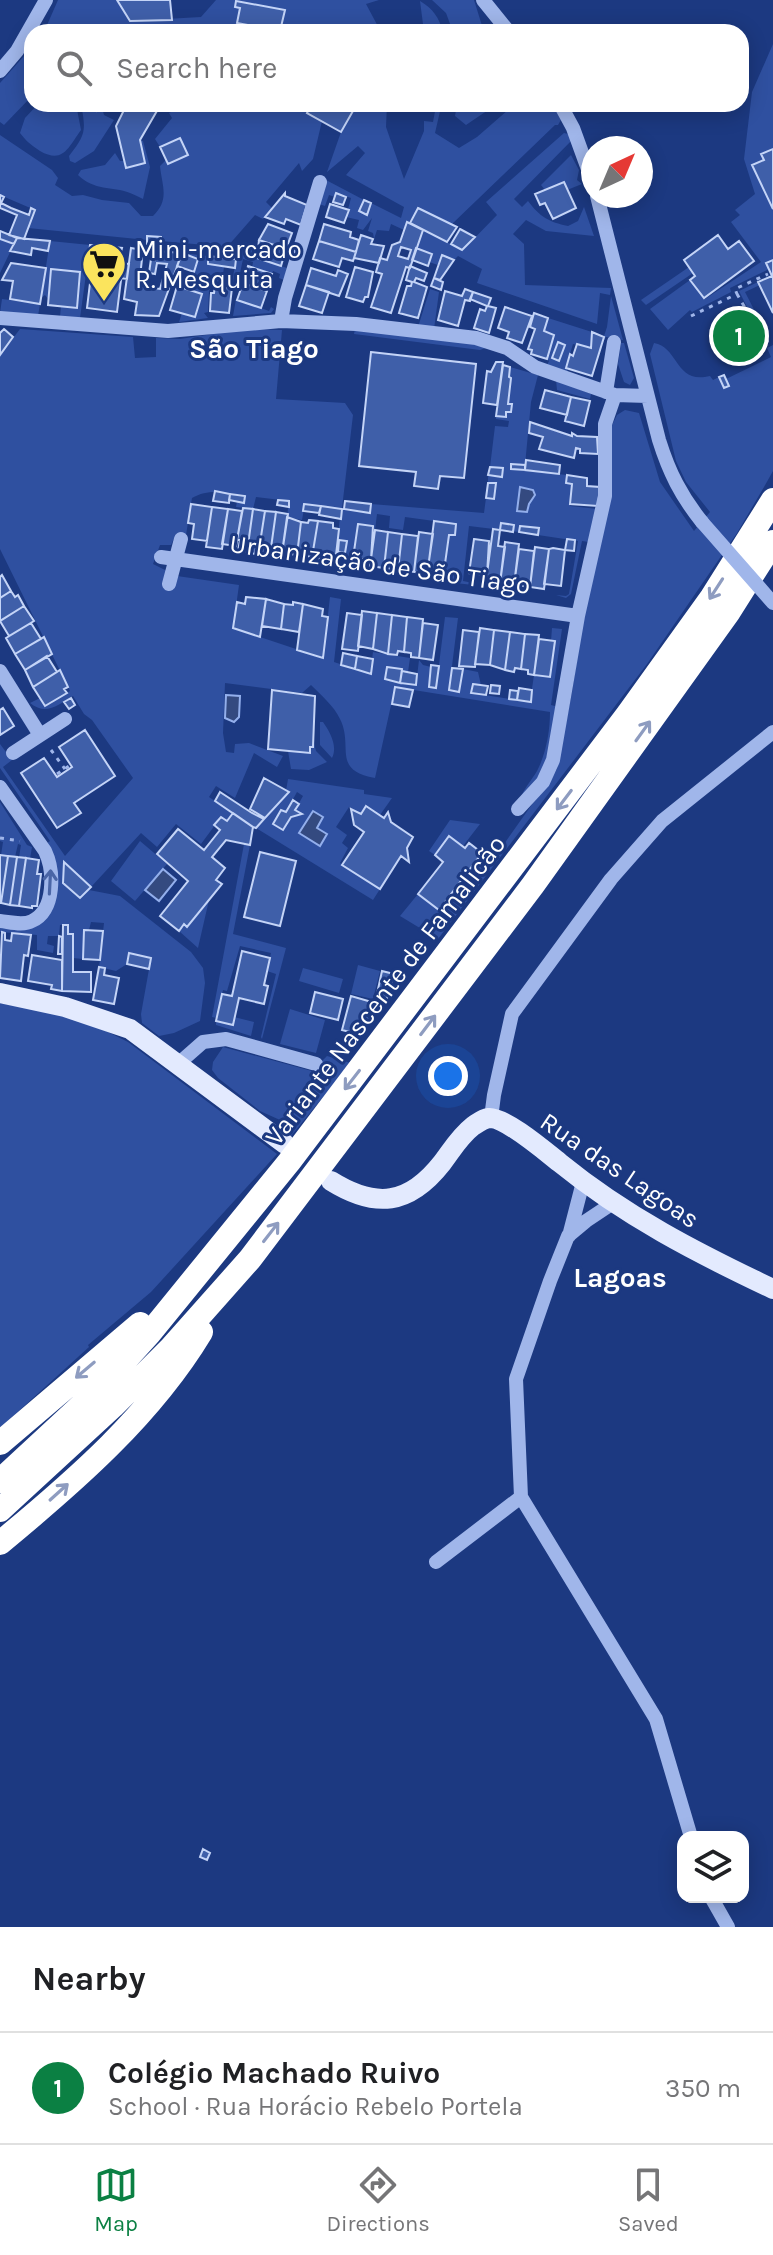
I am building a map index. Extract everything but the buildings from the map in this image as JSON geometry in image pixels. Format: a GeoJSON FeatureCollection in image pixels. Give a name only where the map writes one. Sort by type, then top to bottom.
{"type":"FeatureCollection","features":[{"type":"Feature","properties":{"kind":"highway","name":"Variante Nascente de Famalicão"},"geometry":{"type":"LineString","coordinates":[[0,1481],[98,1390],[289,1162],[628,714],[712,597],[773,500]]}},
{"type":"Feature","properties":{"kind":"highway","name":"Variante Nascente de Famalicão"},"geometry":{"type":"LineString","coordinates":[[0,1510],[113,1406],[222,1293],[324,1164],[533,885],[728,613],[773,542]]}},
{"type":"Feature","properties":{"kind":"highway"},"geometry":{"type":"LineString","coordinates":[[0,1443],[189,1285]]}},
{"type":"Feature","properties":{"kind":"highway"},"geometry":{"type":"LineString","coordinates":[[0,1543],[121,1434],[160,1391],[188,1354],[222,1293]]}},
{"type":"Feature","properties":{"kind":"main road"},"geometry":{"type":"LineString","coordinates":[[0,993],[116,1022],[149,1042],[285,1144]]}},
{"type":"Feature","properties":{"kind":"main road"},"geometry":{"type":"LineString","coordinates":[[331,1181],[346,1191],[375,1199],[411,1193],[425,1183],[461,1135],[486,1119]]}},
{"type":"Feature","properties":{"kind":"main road","name":"Rua das Lagoas"},"geometry":{"type":"LineString","coordinates":[[486,1119],[510,1127],[613,1203],[690,1249],[773,1289]]}},
{"type":"Feature","properties":{"kind":"street"},"geometry":{"type":"LineString","coordinates":[[32,24],[46,0]]}},
{"type":"Feature","properties":{"kind":"street"},"geometry":{"type":"LineString","coordinates":[[483,0],[502,24]]}},
{"type":"Feature","properties":{"kind":"street"},"geometry":{"type":"LineString","coordinates":[[0,71],[24,39]]}},
{"type":"Feature","properties":{"kind":"street"},"geometry":{"type":"LineString","coordinates":[[564,112],[581,147]]}},
{"type":"Feature","properties":{"kind":"street"},"geometry":{"type":"LineString","coordinates":[[281,321],[320,182]]}},
{"type":"Feature","properties":{"kind":"street"},"geometry":{"type":"LineString","coordinates":[[600,208],[669,471],[684,499],[702,522],[773,603]]}},
{"type":"Feature","properties":{"kind":"street"},"geometry":{"type":"LineString","coordinates":[[0,318],[161,331],[281,321],[356,324],[476,338],[507,348],[535,367],[611,394],[648,396]]}},
{"type":"Feature","properties":{"kind":"street"},"geometry":{"type":"LineString","coordinates":[[518,809],[543,782],[553,760],[578,616],[605,496],[605,424],[611,394],[614,342]]}},
{"type":"Feature","properties":{"kind":"street"},"geometry":{"type":"LineString","coordinates":[[169,584],[168,558],[181,539]]}},
{"type":"Feature","properties":{"kind":"street","name":"Urbanização de São Tiago"},"geometry":{"type":"LineString","coordinates":[[168,558],[578,616]]}},
{"type":"Feature","properties":{"kind":"street"},"geometry":{"type":"LineString","coordinates":[[0,671],[40,735]]}},
{"type":"Feature","properties":{"kind":"street"},"geometry":{"type":"LineString","coordinates":[[13,753],[65,719]]}},
{"type":"Feature","properties":{"kind":"street"},"geometry":{"type":"LineString","coordinates":[[486,1119],[512,1014],[611,879],[662,821],[773,732]]}},
{"type":"Feature","properties":{"kind":"street"},"geometry":{"type":"LineString","coordinates":[[0,787],[45,851],[51,877],[46,907],[40,916],[22,923],[0,921]]}},
{"type":"Feature","properties":{"kind":"street"},"geometry":{"type":"LineString","coordinates":[[178,1064],[203,1042],[226,1039],[316,1064]]}},
{"type":"Feature","properties":{"kind":"street"},"geometry":{"type":"LineString","coordinates":[[583,1182],[568,1236],[516,1379],[521,1497],[656,1719],[689,1831]]}},
{"type":"Feature","properties":{"kind":"street"},"geometry":{"type":"LineString","coordinates":[[568,1236],[613,1203]]}},
{"type":"Feature","properties":{"kind":"street"},"geometry":{"type":"LineString","coordinates":[[436,1562],[521,1497]]}},
{"type":"Feature","properties":{"kind":"street"},"geometry":{"type":"LineString","coordinates":[[714,1903],[728,1927]]}},
{"type":"Feature","properties":{"kind":"path"},"geometry":{"type":"LineString","coordinates":[[741,315],[744,306],[735,289],[768,274]]}},
{"type":"Feature","properties":{"kind":"path"},"geometry":{"type":"LineString","coordinates":[[691,316],[737,294]]}},
{"type":"Feature","properties":{"kind":"path"},"geometry":{"type":"LineString","coordinates":[[755,343],[773,340]]}},
{"type":"Feature","properties":{"kind":"path"},"geometry":{"type":"LineString","coordinates":[[51,750],[67,768],[57,774]]}},
{"type":"Feature","properties":{"kind":"shaded area"},"geometry":{"type":"Polygon","coordinates":[[[58,0],[117,0],[130,21],[201,17],[216,0],[379,0],[366,4],[377,24],[282,24],[284,10],[237,1],[235,7],[240,8],[237,23],[242,24],[48,24],[58,0]]]}},
{"type":"Feature","properties":{"kind":"shaded area"},"geometry":{"type":"Polygon","coordinates":[[[432,0],[474,0],[482,24],[450,24],[446,13],[432,0]]]}},
{"type":"Feature","properties":{"kind":"shaded area"},"geometry":{"type":"Polygon","coordinates":[[[420,1],[429,7],[441,24],[423,24],[420,1]]]}},
{"type":"Feature","properties":{"kind":"shaded area"},"geometry":{"type":"Polygon","coordinates":[[[773,44],[773,149],[762,154],[764,160],[752,166],[773,209],[773,260],[769,269],[730,288],[731,292],[692,312],[690,310],[668,330],[650,309],[690,280],[705,299],[761,262],[731,222],[740,215],[735,210],[755,194],[744,159],[752,92],[773,44]]]}},
{"type":"Feature","properties":{"kind":"shaded area"},"geometry":{"type":"Polygon","coordinates":[[[24,56],[24,104],[4,125],[0,122],[0,83],[24,56]]]}},
{"type":"Feature","properties":{"kind":"shaded area"},"geometry":{"type":"Polygon","coordinates":[[[31,112],[78,112],[81,130],[64,152],[48,155],[20,133],[31,112]]]}},
{"type":"Feature","properties":{"kind":"shaded area"},"geometry":{"type":"Polygon","coordinates":[[[82,112],[103,112],[114,120],[94,151],[75,163],[70,161],[69,156],[79,142],[84,120],[82,112]]]}},
{"type":"Feature","properties":{"kind":"shaded area"},"geometry":{"type":"Polygon","coordinates":[[[308,112],[322,121],[313,159],[302,171],[299,163],[266,202],[272,208],[263,219],[255,215],[227,247],[161,241],[161,237],[148,236],[147,240],[28,228],[35,210],[0,195],[0,135],[52,170],[58,178],[55,185],[72,196],[129,203],[141,216],[153,216],[163,198],[160,166],[166,160],[168,164],[188,155],[180,138],[160,147],[155,139],[172,118],[169,113],[308,112]]]}},
{"type":"Feature","properties":{"kind":"shaded area"},"geometry":{"type":"Polygon","coordinates":[[[352,112],[387,112],[386,127],[404,179],[424,131],[424,121],[433,122],[435,112],[440,112],[435,133],[459,148],[506,112],[558,112],[562,118],[452,224],[418,208],[404,230],[391,224],[389,231],[377,230],[374,239],[373,233],[368,231],[372,218],[363,230],[357,228],[359,220],[346,217],[351,198],[336,193],[335,197],[329,195],[325,206],[319,204],[326,180],[364,200],[360,212],[367,215],[371,203],[401,218],[404,207],[346,175],[365,153],[358,146],[327,172],[341,132],[352,112]]]}},
{"type":"Feature","properties":{"kind":"shaded area"},"geometry":{"type":"Polygon","coordinates":[[[456,112],[485,112],[466,125],[455,116],[456,112]]]}},
{"type":"Feature","properties":{"kind":"shaded area"},"geometry":{"type":"Polygon","coordinates":[[[564,133],[572,135],[573,139],[514,199],[522,207],[528,201],[545,218],[568,226],[578,221],[584,208],[594,236],[546,231],[526,220],[513,234],[524,244],[525,285],[611,288],[610,295],[600,293],[597,324],[477,283],[482,269],[458,256],[454,260],[442,255],[438,265],[429,262],[432,254],[416,248],[423,230],[463,250],[497,215],[486,202],[564,133]]]}},
{"type":"Feature","properties":{"kind":"shaded area"},"geometry":{"type":"Polygon","coordinates":[[[140,140],[143,141],[150,167],[143,199],[90,184],[78,175],[81,170],[105,165],[115,153],[126,167],[145,163],[140,140]]]}},
{"type":"Feature","properties":{"kind":"shaded area"},"geometry":{"type":"Polygon","coordinates":[[[571,155],[579,170],[577,180],[581,184],[567,190],[563,182],[545,190],[541,185],[571,155]]]}},
{"type":"Feature","properties":{"kind":"shaded area"},"geometry":{"type":"Polygon","coordinates":[[[0,239],[14,244],[0,273],[0,239]]]}},
{"type":"Feature","properties":{"kind":"shaded area"},"geometry":{"type":"Polygon","coordinates":[[[50,241],[90,245],[80,318],[60,317],[61,306],[77,307],[80,272],[51,269],[48,299],[45,295],[41,298],[50,241]]]}},
{"type":"Feature","properties":{"kind":"shaded area"},"geometry":{"type":"Polygon","coordinates":[[[244,242],[257,246],[252,256],[287,268],[284,280],[273,271],[272,274],[252,268],[253,262],[243,259],[239,278],[234,277],[233,283],[214,281],[209,291],[208,312],[204,313],[208,318],[179,322],[182,313],[195,317],[202,294],[184,289],[198,259],[182,253],[208,256],[208,264],[224,267],[223,274],[233,277],[236,259],[231,258],[244,242]]]}},
{"type":"Feature","properties":{"kind":"shaded area"},"geometry":{"type":"Polygon","coordinates":[[[689,267],[693,273],[646,305],[641,300],[689,267]]]}},
{"type":"Feature","properties":{"kind":"shaded area"},"geometry":{"type":"Polygon","coordinates":[[[758,282],[760,285],[745,292],[768,337],[763,339],[739,291],[758,282]]]}},
{"type":"Feature","properties":{"kind":"shaded area"},"geometry":{"type":"Polygon","coordinates":[[[430,289],[439,292],[434,329],[418,327],[430,289]]]}},
{"type":"Feature","properties":{"kind":"shaded area"},"geometry":{"type":"Polygon","coordinates":[[[611,296],[623,340],[606,337],[601,345],[607,327],[611,296]]]}},
{"type":"Feature","properties":{"kind":"shaded area"},"geometry":{"type":"Polygon","coordinates":[[[2,299],[40,304],[38,316],[0,313],[2,299]]]}},
{"type":"Feature","properties":{"kind":"shaded area"},"geometry":{"type":"Polygon","coordinates":[[[236,299],[269,311],[271,307],[274,309],[271,313],[233,316],[236,299]]]}},
{"type":"Feature","properties":{"kind":"shaded area"},"geometry":{"type":"Polygon","coordinates":[[[548,318],[592,332],[591,348],[573,344],[566,367],[568,372],[547,365],[554,335],[544,331],[548,318]]]}},
{"type":"Feature","properties":{"kind":"shaded area"},"geometry":{"type":"Polygon","coordinates":[[[20,329],[133,337],[135,358],[156,357],[156,338],[180,339],[246,329],[282,330],[276,399],[345,403],[353,415],[342,508],[370,513],[371,504],[484,513],[486,498],[494,499],[495,483],[488,483],[488,475],[502,476],[503,468],[490,467],[495,426],[508,427],[509,421],[496,419],[496,416],[505,417],[506,412],[511,412],[512,405],[508,404],[510,367],[538,375],[531,402],[525,465],[512,464],[511,469],[567,475],[566,483],[572,484],[570,506],[598,509],[589,542],[582,541],[571,594],[566,598],[556,595],[569,594],[578,541],[538,535],[539,528],[520,526],[519,532],[469,526],[463,581],[473,585],[438,581],[439,570],[445,571],[449,535],[455,535],[456,524],[405,517],[403,530],[389,528],[390,516],[377,514],[375,530],[373,526],[358,524],[354,567],[346,565],[346,541],[339,541],[336,551],[341,509],[305,504],[302,520],[287,517],[289,501],[256,497],[253,509],[236,507],[237,501],[244,495],[211,492],[192,498],[186,535],[176,534],[171,545],[160,545],[153,564],[177,576],[239,585],[233,628],[323,658],[330,597],[341,599],[334,662],[370,674],[373,652],[410,658],[408,672],[387,667],[386,679],[416,685],[419,660],[431,667],[429,687],[436,688],[445,617],[458,618],[449,690],[459,691],[463,669],[478,672],[481,685],[473,684],[472,693],[530,702],[534,675],[550,676],[554,642],[551,641],[552,628],[562,629],[551,705],[559,707],[545,770],[520,800],[543,757],[550,712],[395,687],[375,778],[361,774],[348,763],[340,719],[311,685],[302,693],[225,683],[223,733],[226,752],[234,753],[235,744],[249,743],[283,756],[277,767],[254,753],[235,798],[216,786],[209,797],[233,813],[227,821],[221,817],[201,844],[176,824],[157,847],[141,833],[91,887],[64,863],[63,883],[80,898],[89,890],[120,896],[191,952],[203,968],[205,983],[200,1021],[174,1033],[159,1036],[142,1023],[151,958],[130,953],[127,964],[116,971],[99,967],[104,923],[91,922],[89,930],[84,930],[83,959],[73,958],[73,935],[68,934],[68,925],[60,925],[59,936],[48,936],[47,944],[54,946],[53,953],[37,950],[37,935],[0,932],[0,925],[34,926],[53,885],[55,866],[46,844],[50,841],[0,768],[0,744],[12,760],[3,767],[65,856],[133,778],[73,696],[47,709],[30,703],[40,698],[46,706],[70,691],[0,549],[0,355],[20,329]]]}},
{"type":"Feature","properties":{"kind":"shaded area"},"geometry":{"type":"Polygon","coordinates":[[[355,329],[477,343],[488,347],[480,350],[354,334],[355,329]]]}},
{"type":"Feature","properties":{"kind":"shaded area"},"geometry":{"type":"Polygon","coordinates":[[[621,343],[624,343],[634,378],[630,385],[624,382],[618,364],[621,343]]]}},
{"type":"Feature","properties":{"kind":"shaded area"},"geometry":{"type":"Polygon","coordinates":[[[654,343],[668,351],[683,371],[699,377],[710,376],[713,380],[719,377],[724,388],[729,385],[726,379],[771,357],[767,348],[773,345],[773,471],[737,533],[647,664],[438,939],[400,916],[418,894],[439,909],[482,853],[492,861],[557,769],[572,692],[612,425],[617,415],[625,410],[639,413],[660,482],[694,531],[710,512],[686,482],[676,461],[650,354],[654,343]]]}},
{"type":"Feature","properties":{"kind":"shaded area"},"geometry":{"type":"Polygon","coordinates":[[[556,380],[591,394],[590,399],[557,390],[556,380]]]}},
{"type":"Feature","properties":{"kind":"shaded area"},"geometry":{"type":"Polygon","coordinates":[[[520,487],[533,490],[535,495],[527,512],[517,511],[520,487]]]}},
{"type":"Feature","properties":{"kind":"shaded area"},"geometry":{"type":"Polygon","coordinates":[[[226,695],[240,696],[239,717],[234,722],[225,718],[226,695]]]}},
{"type":"Feature","properties":{"kind":"shaded area"},"geometry":{"type":"Polygon","coordinates":[[[320,722],[323,722],[332,739],[332,758],[320,745],[320,722]]]}},
{"type":"Feature","properties":{"kind":"shaded area"},"geometry":{"type":"Polygon","coordinates":[[[314,743],[316,751],[327,762],[309,770],[291,769],[288,751],[309,753],[314,743]]]}},
{"type":"Feature","properties":{"kind":"shaded area"},"geometry":{"type":"Polygon","coordinates":[[[288,779],[364,790],[364,794],[392,798],[380,815],[367,807],[361,814],[349,807],[336,827],[347,835],[342,843],[348,848],[340,863],[380,889],[373,900],[256,828],[289,793],[286,791],[288,779]],[[297,792],[286,812],[281,810],[273,823],[283,830],[291,817],[301,815],[295,810],[303,796],[297,792]]]}},
{"type":"Feature","properties":{"kind":"shaded area"},"geometry":{"type":"Polygon","coordinates":[[[0,802],[27,845],[32,847],[30,859],[19,857],[21,845],[18,844],[15,857],[1,855],[0,802]]]}},
{"type":"Feature","properties":{"kind":"shaded area"},"geometry":{"type":"Polygon","coordinates":[[[313,811],[323,817],[317,828],[327,834],[320,846],[299,833],[313,811]]]}},
{"type":"Feature","properties":{"kind":"shaded area"},"geometry":{"type":"Polygon","coordinates":[[[450,820],[480,824],[463,846],[449,836],[435,855],[429,851],[450,820]]]}},
{"type":"Feature","properties":{"kind":"shaded area"},"geometry":{"type":"Polygon","coordinates":[[[140,841],[167,864],[135,901],[111,881],[140,841]]]}},
{"type":"Feature","properties":{"kind":"shaded area"},"geometry":{"type":"Polygon","coordinates":[[[244,844],[250,845],[233,934],[286,948],[262,1039],[276,974],[267,971],[271,953],[240,946],[227,991],[223,990],[217,1018],[212,1017],[244,844]]]}},
{"type":"Feature","properties":{"kind":"shaded area"},"geometry":{"type":"Polygon","coordinates":[[[163,869],[176,880],[159,901],[145,890],[163,869]]]}},
{"type":"Feature","properties":{"kind":"shaded area"},"geometry":{"type":"Polygon","coordinates":[[[209,900],[198,948],[179,931],[184,924],[188,927],[209,900]]]}},
{"type":"Feature","properties":{"kind":"shaded area"},"geometry":{"type":"Polygon","coordinates":[[[358,965],[380,971],[373,999],[351,994],[358,965]]]}},
{"type":"Feature","properties":{"kind":"shaded area"},"geometry":{"type":"Polygon","coordinates":[[[303,968],[343,979],[339,993],[299,981],[303,968]]]}},
{"type":"Feature","properties":{"kind":"shaded area"},"geometry":{"type":"Polygon","coordinates":[[[0,1003],[66,1016],[128,1042],[277,1154],[151,1292],[88,1345],[0,1428],[0,1003]]]}},
{"type":"Feature","properties":{"kind":"shaded area"},"geometry":{"type":"Polygon","coordinates":[[[290,1009],[325,1020],[316,1053],[280,1044],[290,1009]]]}},
{"type":"Feature","properties":{"kind":"shaded area"},"geometry":{"type":"Polygon","coordinates":[[[234,1017],[254,1022],[251,1036],[216,1025],[216,1021],[232,1025],[234,1017]]]}},
{"type":"Feature","properties":{"kind":"shaded area"},"geometry":{"type":"Polygon","coordinates":[[[223,1047],[312,1071],[327,1056],[351,1063],[291,1136],[280,1120],[260,1111],[218,1078],[212,1070],[213,1062],[223,1047]]]}},
{"type":"Feature","properties":{"kind":"place","name":"Mini-mercado R. Mesquita"},"geometry":{"type":"Point","coordinates":[104,303]}},
{"type":"Feature","properties":{"kind":"place","name":"Colégio Machado Ruivo"},"geometry":{"type":"Point","coordinates":[739,336]}},
{"type":"Feature","properties":{"kind":"district","name":"São Tiago"},"geometry":{"type":"Point","coordinates":[254,348]}},
{"type":"Feature","properties":{"kind":"district","name":"Lagoas"},"geometry":{"type":"Point","coordinates":[620,1277]}}]}
